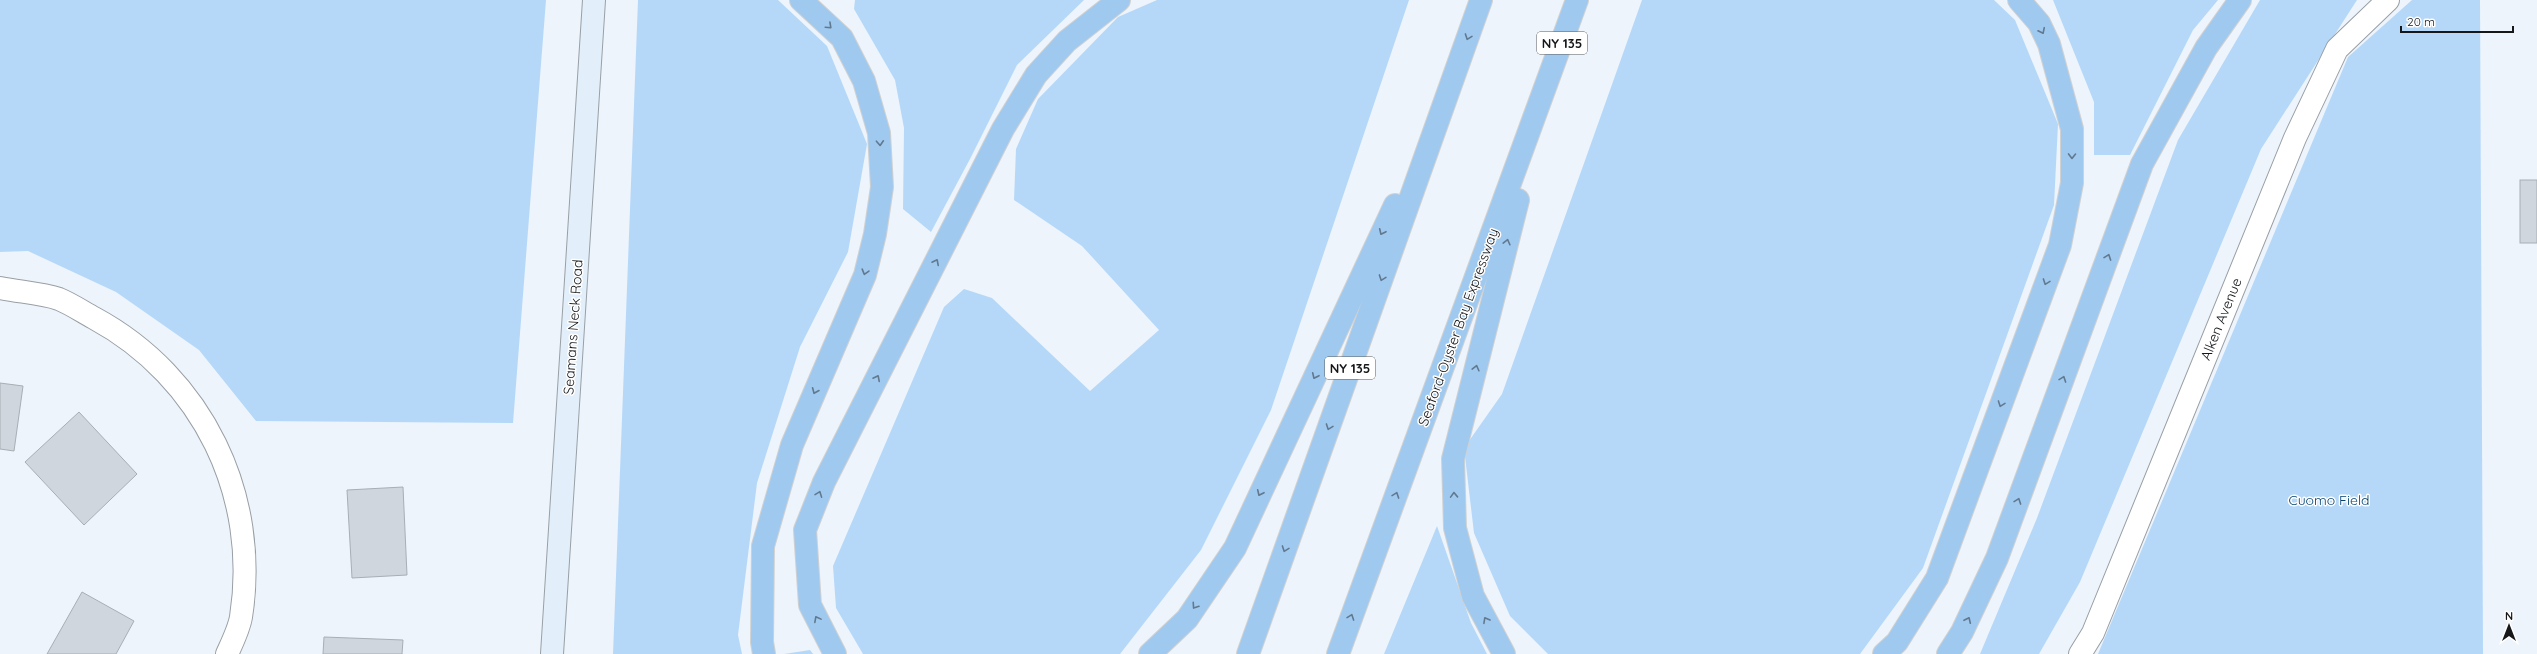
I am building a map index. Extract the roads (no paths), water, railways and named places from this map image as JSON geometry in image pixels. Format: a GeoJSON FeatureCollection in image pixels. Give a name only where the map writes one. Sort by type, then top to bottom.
{"type":"FeatureCollection","features":[{"type":"Feature","properties":{"kind":"highway"},"geometry":{"type":"LineString","coordinates":[[764,654],[762,642],[763,546],[792,445],[865,275],[875,234],[882,187],[879,132],[864,81],[842,38],[801,0]]}},
{"type":"Feature","properties":{"kind":"highway"},"geometry":{"type":"LineString","coordinates":[[835,654],[810,605],[805,530],[824,482],[1003,129],[1036,76],[1067,41],[1119,0]]}},
{"type":"Feature","properties":{"kind":"highway","name":"NY 135"},"geometry":{"type":"LineString","coordinates":[[1248,654],[1481,0]]}},
{"type":"Feature","properties":{"kind":"highway","name":"Seaford-Oyster Bay Expressway"},"geometry":{"type":"LineString","coordinates":[[1338,654],[1578,0]]}},
{"type":"Feature","properties":{"kind":"highway"},"geometry":{"type":"LineString","coordinates":[[1884,654],[1897,642],[1937,578],[2061,237],[2072,183],[2072,129],[2049,44],[2039,23],[2019,0]]}},
{"type":"Feature","properties":{"kind":"highway"},"geometry":{"type":"LineString","coordinates":[[1948,654],[1962,632],[1997,558],[2142,164],[2206,48],[2240,0]]}},
{"type":"Feature","properties":{"kind":"highway"},"geometry":{"type":"LineString","coordinates":[[1150,654],[1186,619],[1235,548],[1452,83]]}},
{"type":"Feature","properties":{"kind":"highway"},"geometry":{"type":"LineString","coordinates":[[1504,654],[1473,596],[1455,528],[1453,459],[1546,87]]}},
{"type":"Feature","properties":{"kind":"main road","name":"Seamans Neck Road"},"geometry":{"type":"LineString","coordinates":[[552,654],[594,0]]}},
{"type":"Feature","properties":{"kind":"street","name":"Alken Avenue"},"geometry":{"type":"LineString","coordinates":[[2080,654],[2093,633],[2292,145],[2337,49],[2388,0]]}},
{"type":"Feature","properties":{"kind":"street"},"geometry":{"type":"LineString","coordinates":[[0,288],[59,299],[120,332],[166,373],[190,401],[220,450],[234,488],[245,551],[241,619],[227,654]]}},
{"type":"Feature","properties":{"kind":"park label","name":"Cuomo Field"},"geometry":{"type":"Point","coordinates":[2329,500]}}]}
